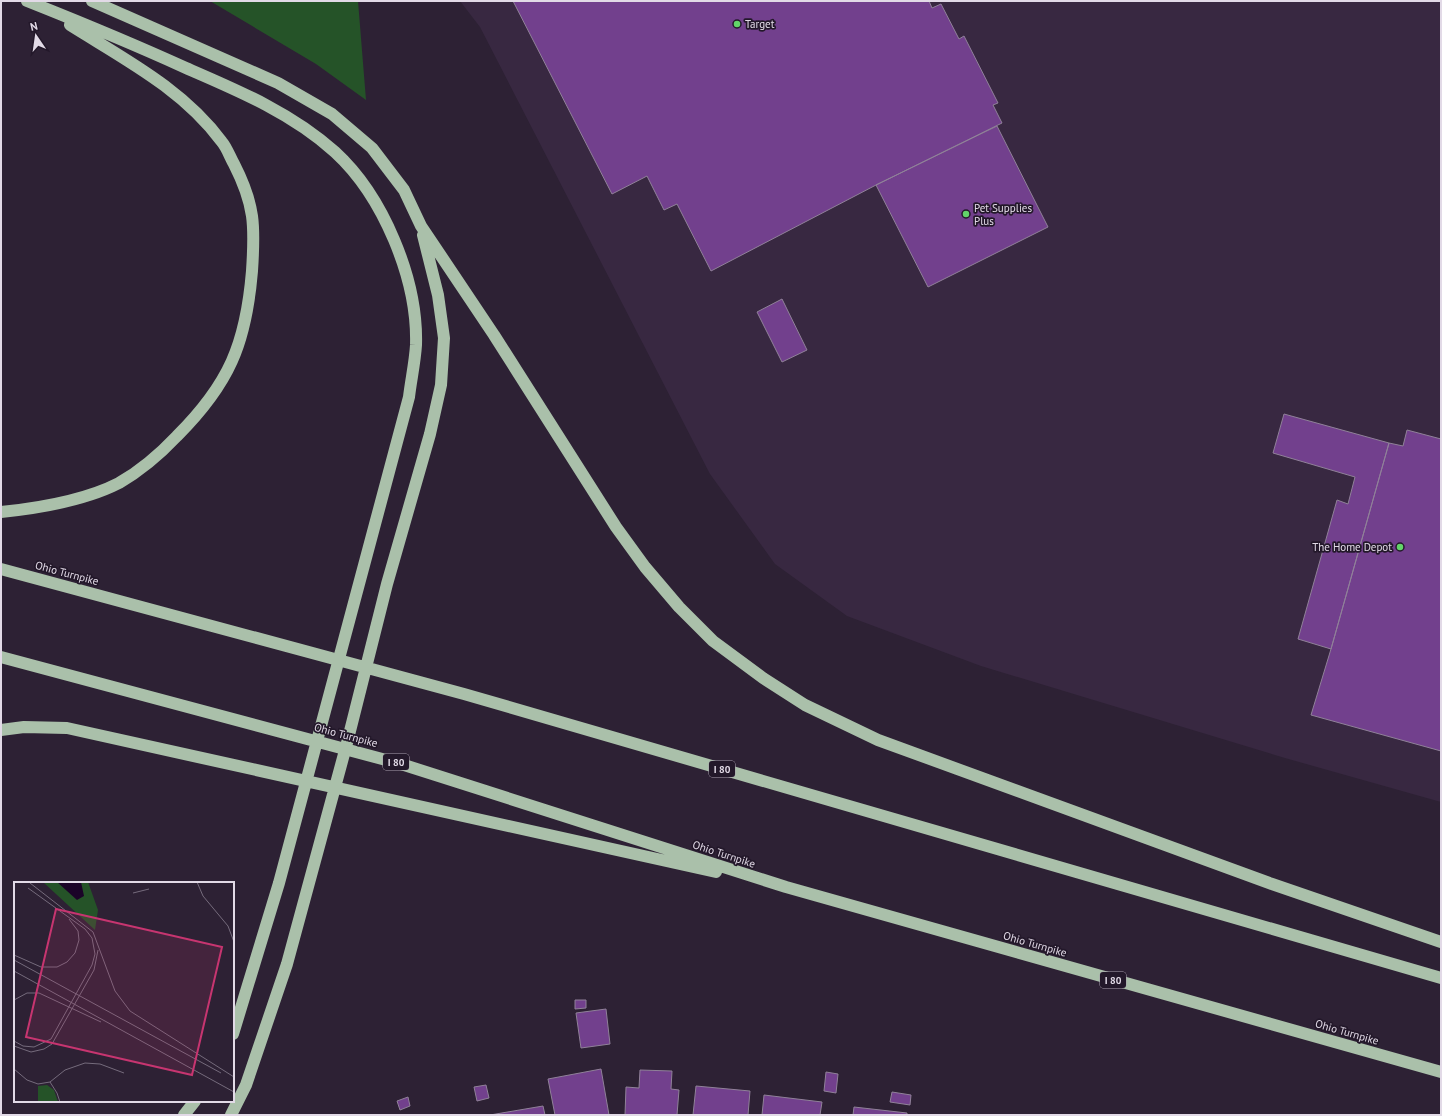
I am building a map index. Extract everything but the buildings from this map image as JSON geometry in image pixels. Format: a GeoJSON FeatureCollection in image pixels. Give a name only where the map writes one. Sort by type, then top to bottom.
{"type":"FeatureCollection","features":[{"type":"Feature","properties":{"kind":"highway"},"geometry":{"type":"LineString","coordinates":[[27,1],[155,54],[277,111],[335,152],[356,176],[378,208],[393,237],[406,270],[412,302],[416,345],[408,397],[362,577],[279,883],[234,1031]]}},
{"type":"Feature","properties":{"kind":"highway"},"geometry":{"type":"LineString","coordinates":[[92,1],[278,83],[332,114],[372,148],[390,169],[404,190],[421,226],[494,336],[616,527],[645,567],[680,607],[713,641],[763,678],[805,705],[878,740],[1272,884],[1441,942]]}},
{"type":"Feature","properties":{"kind":"highway"},"geometry":{"type":"LineString","coordinates":[[1,512],[29,509],[93,493],[118,483],[142,468],[167,447],[192,421],[216,392],[233,360],[244,328],[252,274],[254,244],[253,212],[244,184],[223,143],[199,115],[166,85],[40,6]]}},
{"type":"Feature","properties":{"kind":"highway"},"geometry":{"type":"LineString","coordinates":[[231,1115],[246,1085],[287,964],[387,584],[421,473],[441,385],[444,338],[438,295],[421,226]]}},
{"type":"Feature","properties":{"kind":"highway","name":"Ohio Turnpike"},"geometry":{"type":"LineString","coordinates":[[1,570],[464,694],[1441,978]]}},
{"type":"Feature","properties":{"kind":"highway","name":"Ohio Turnpike"},"geometry":{"type":"LineString","coordinates":[[1,657],[401,764],[786,887],[1441,1072]]}},
{"type":"Feature","properties":{"kind":"highway"},"geometry":{"type":"LineString","coordinates":[[1,730],[24,727],[67,728],[786,887]]}},
{"type":"Feature","properties":{"kind":"highway"},"geometry":{"type":"LineString","coordinates":[[184,1115],[194,1102]]}},
{"type":"Feature","properties":{"kind":"shaded area"},"geometry":{"type":"Polygon","coordinates":[[[460,1],[1441,1],[1441,802],[1285,758],[981,666],[847,616],[775,564],[710,474],[480,27],[460,1]]]}},
{"type":"Feature","properties":{"kind":"green space"},"geometry":{"type":"Polygon","coordinates":[[[210,1],[358,1],[366,100],[316,64],[210,1]]]}},
{"type":"Feature","properties":{"kind":"place","name":"Target"},"geometry":{"type":"Point","coordinates":[737,24]}},
{"type":"Feature","properties":{"kind":"place","name":"Pet Supplies Plus"},"geometry":{"type":"Point","coordinates":[966,214]}},
{"type":"Feature","properties":{"kind":"place","name":"The Home Depot"},"geometry":{"type":"Point","coordinates":[1400,547]}}]}
